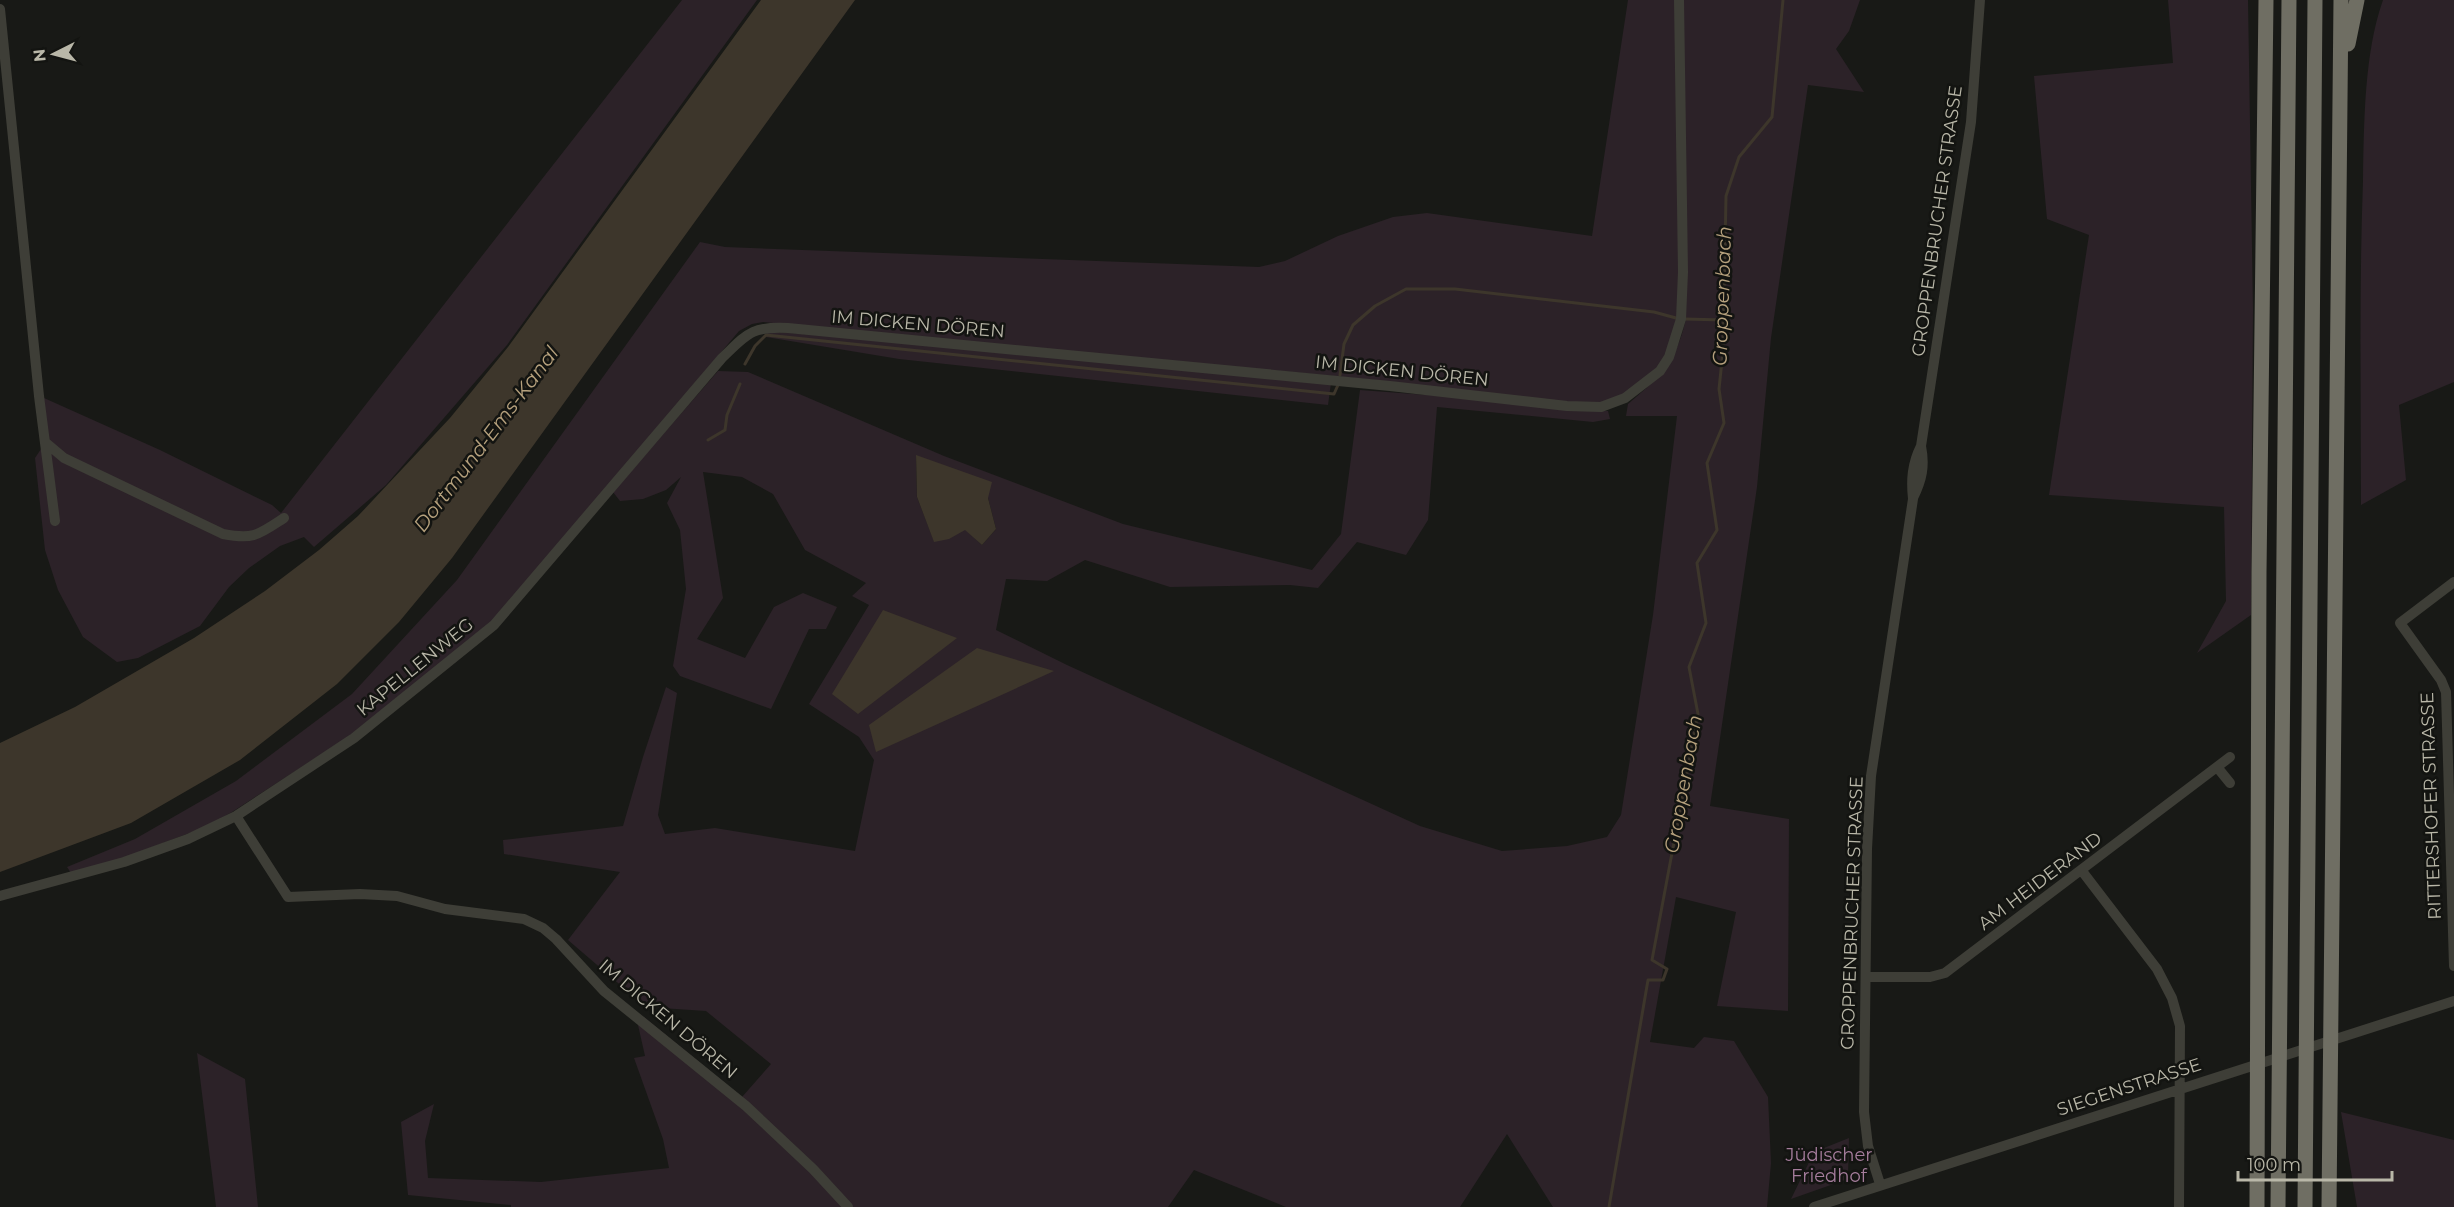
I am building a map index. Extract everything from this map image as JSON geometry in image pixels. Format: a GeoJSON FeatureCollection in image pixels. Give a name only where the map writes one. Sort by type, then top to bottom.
{"type":"FeatureCollection","features":[{"type":"Feature","properties":{"kind":"highway"},"geometry":{"type":"LineString","coordinates":[[2257,1207],[2259,572],[2266,0]]}},
{"type":"Feature","properties":{"kind":"highway"},"geometry":{"type":"LineString","coordinates":[[2278,1207],[2289,0]]}},
{"type":"Feature","properties":{"kind":"highway"},"geometry":{"type":"LineString","coordinates":[[2305,1207],[2316,0]]}},
{"type":"Feature","properties":{"kind":"highway"},"geometry":{"type":"LineString","coordinates":[[2329,1207],[2341,0]]}},
{"type":"Feature","properties":{"kind":"highway"},"geometry":{"type":"LineString","coordinates":[[2340,88],[2357,0]]}},
{"type":"Feature","properties":{"kind":"street","name":"IM DICKEN DÖREN"},"geometry":{"type":"LineString","coordinates":[[755,330],[769,327],[788,328],[1378,384],[1567,406],[1601,407],[1625,398],[1660,371],[1669,357],[1681,319],[1683,272],[1679,0]]}},
{"type":"Feature","properties":{"kind":"street","name":"GROPPENBRUCHER STRASSE"},"geometry":{"type":"LineString","coordinates":[[1880,1184],[1865,1132],[1867,849],[1871,776],[1913,499],[1921,483],[1924,460],[1921,446],[1971,122],[1980,0]]}},
{"type":"Feature","properties":{"kind":"street"},"geometry":{"type":"LineString","coordinates":[[0,9],[55,521]]}},
{"type":"Feature","properties":{"kind":"street","name":"KAPELLENWEG"},"geometry":{"type":"LineString","coordinates":[[0,896],[124,862],[188,839],[236,816],[354,738],[494,626],[723,358],[744,337],[755,330]]}},
{"type":"Feature","properties":{"kind":"street"},"geometry":{"type":"LineString","coordinates":[[45,442],[64,458],[223,534],[246,538],[262,532],[284,518]]}},
{"type":"Feature","properties":{"kind":"street","name":"RITTERSHOFER STRASSE"},"geometry":{"type":"LineString","coordinates":[[2454,582],[2400,623],[2441,680],[2446,692],[2454,966]]}},
{"type":"Feature","properties":{"kind":"street","name":"AM HEIDERAND"},"geometry":{"type":"LineString","coordinates":[[1866,977],[1930,977],[1945,973],[2230,757]]}},
{"type":"Feature","properties":{"kind":"street"},"geometry":{"type":"LineString","coordinates":[[2217,767],[2230,783]]}},
{"type":"Feature","properties":{"kind":"street","name":"IM DICKEN DÖREN"},"geometry":{"type":"LineString","coordinates":[[236,816],[288,897],[360,894],[396,896],[444,909],[524,919],[543,928],[604,991],[746,1106],[813,1169],[848,1207]]}},
{"type":"Feature","properties":{"kind":"street"},"geometry":{"type":"LineString","coordinates":[[2082,871],[2157,969],[2172,998],[2180,1026],[2179,1207]]}},
{"type":"Feature","properties":{"kind":"street","name":"SIEGENSTRASSE"},"geometry":{"type":"LineString","coordinates":[[1814,1207],[2454,1001]]}},
{"type":"Feature","properties":{"kind":"green space"},"geometry":{"type":"Polygon","coordinates":[[[682,0],[757,0],[507,345],[386,485],[314,547],[304,537],[280,546],[249,568],[229,587],[200,626],[138,658],[117,662],[83,637],[58,590],[45,550],[35,458],[43,446],[44,398],[160,450],[272,505],[281,513],[682,0]]]}},
{"type":"Feature","properties":{"kind":"green space"},"geometry":{"type":"Polygon","coordinates":[[[1628,0],[1860,0],[1849,31],[1836,49],[1864,92],[1808,85],[1771,338],[1757,487],[1710,806],[1789,819],[1788,1011],[1717,1006],[1736,912],[1676,897],[1650,1042],[1694,1048],[1704,1037],[1734,1041],[1768,1097],[1771,1163],[1767,1207],[1553,1207],[1507,1134],[1460,1207],[1286,1207],[1194,1170],[1168,1207],[511,1207],[511,1205],[408,1195],[401,1122],[434,1104],[425,1141],[428,1178],[541,1182],[669,1168],[663,1139],[634,1058],[645,1056],[638,1025],[644,1017],[742,1097],[771,1064],[706,1011],[646,1007],[568,940],[620,872],[504,854],[503,840],[623,826],[666,687],[677,693],[658,815],[665,834],[715,828],[855,851],[874,760],[859,737],[809,704],[869,605],[852,596],[866,583],[805,550],[773,494],[742,477],[703,472],[723,598],[697,639],[745,658],[774,607],[803,593],[837,607],[826,629],[809,629],[771,709],[680,676],[673,666],[686,589],[680,530],[667,503],[681,477],[666,490],[643,499],[620,501],[613,492],[718,371],[748,372],[944,456],[1123,524],[1312,570],[1341,534],[1360,390],[1427,395],[1375,380],[763,322],[752,324],[739,331],[492,624],[345,739],[208,826],[121,859],[71,873],[67,867],[135,839],[236,781],[352,694],[457,580],[700,242],[725,247],[1259,267],[1285,261],[1338,236],[1393,217],[1427,213],[1592,236],[1628,0]],[[1686,319],[1666,360],[1625,398],[1569,410],[1608,411],[1610,419],[1593,422],[1437,407],[1428,520],[1406,555],[1357,542],[1318,588],[1290,585],[1170,587],[1085,560],[1047,581],[1006,579],[996,630],[1067,665],[1420,826],[1502,851],[1567,846],[1607,837],[1621,815],[1653,615],[1677,416],[1626,416],[1628,404],[1650,385],[1672,358],[1686,319]],[[916,456],[917,497],[934,541],[965,529],[982,545],[996,529],[988,498],[916,456]]]}},
{"type":"Feature","properties":{"kind":"green space"},"geometry":{"type":"Polygon","coordinates":[[[2168,0],[2248,0],[2253,310],[2251,615],[2197,653],[2226,601],[2224,507],[2049,495],[2089,235],[2047,219],[2034,76],[2173,63],[2168,0]]]}},
{"type":"Feature","properties":{"kind":"green space"},"geometry":{"type":"Polygon","coordinates":[[[2383,0],[2454,0],[2454,382],[2399,405],[2406,480],[2361,505],[2361,302],[2365,113],[2372,43],[2383,0]]]}},
{"type":"Feature","properties":{"kind":"green space"},"geometry":{"type":"Polygon","coordinates":[[[767,331],[1331,383],[1328,405],[899,359],[766,337],[767,331]]]}},
{"type":"Feature","properties":{"kind":"green space"},"geometry":{"type":"Polygon","coordinates":[[[197,1053],[245,1079],[258,1207],[216,1207],[197,1053]]]}},
{"type":"Feature","properties":{"kind":"green space"},"geometry":{"type":"Polygon","coordinates":[[[2341,1112],[2454,1140],[2454,1207],[2357,1207],[2341,1112]]]}},
{"type":"Feature","properties":{"kind":"green space","name":"Jüdischer Friedhof"},"geometry":{"type":"Polygon","coordinates":[[[1849,1138],[1848,1174],[1845,1180],[1791,1199],[1814,1152],[1849,1138]]]}},
{"type":"Feature","properties":{"kind":"water","name":"Dortmund-Ems-Kanal"},"geometry":{"type":"Polygon","coordinates":[[[761,0],[855,0],[452,558],[399,622],[337,684],[240,760],[131,823],[0,872],[0,743],[75,707],[194,638],[265,591],[319,550],[358,516],[450,418],[508,347],[761,0]]]}},
{"type":"Feature","properties":{"kind":"water"},"geometry":{"type":"Polygon","coordinates":[[[916,455],[992,482],[988,498],[996,529],[982,545],[965,530],[949,539],[934,542],[917,497],[916,455]]]}},
{"type":"Feature","properties":{"kind":"water"},"geometry":{"type":"Polygon","coordinates":[[[883,610],[957,638],[858,714],[832,694],[883,610]]]}},
{"type":"Feature","properties":{"kind":"water"},"geometry":{"type":"Polygon","coordinates":[[[977,648],[1054,671],[876,752],[869,725],[977,648]]]}},
{"type":"Feature","properties":{"kind":"waterway","name":"Groppenbach"},"geometry":{"type":"LineString","coordinates":[[1609,1207],[1648,980],[1663,980],[1667,969],[1652,960],[1698,714],[1689,667],[1706,623],[1697,563],[1717,530],[1707,463],[1724,423],[1719,389],[1723,351],[1726,196],[1739,157],[1772,117],[1783,0]]}},
{"type":"Feature","properties":{"kind":"waterway"},"geometry":{"type":"LineString","coordinates":[[1340,375],[1344,344],[1353,325],[1375,306],[1406,289],[1455,289],[1654,312],[1676,318]]}},
{"type":"Feature","properties":{"kind":"waterway"},"geometry":{"type":"LineString","coordinates":[[1685,319],[1723,320]]}},
{"type":"Feature","properties":{"kind":"waterway"},"geometry":{"type":"LineString","coordinates":[[745,364],[755,346],[766,335],[1334,394],[1338,385]]}},
{"type":"Feature","properties":{"kind":"waterway"},"geometry":{"type":"LineString","coordinates":[[708,440],[725,430],[727,415],[740,384]]}}]}
